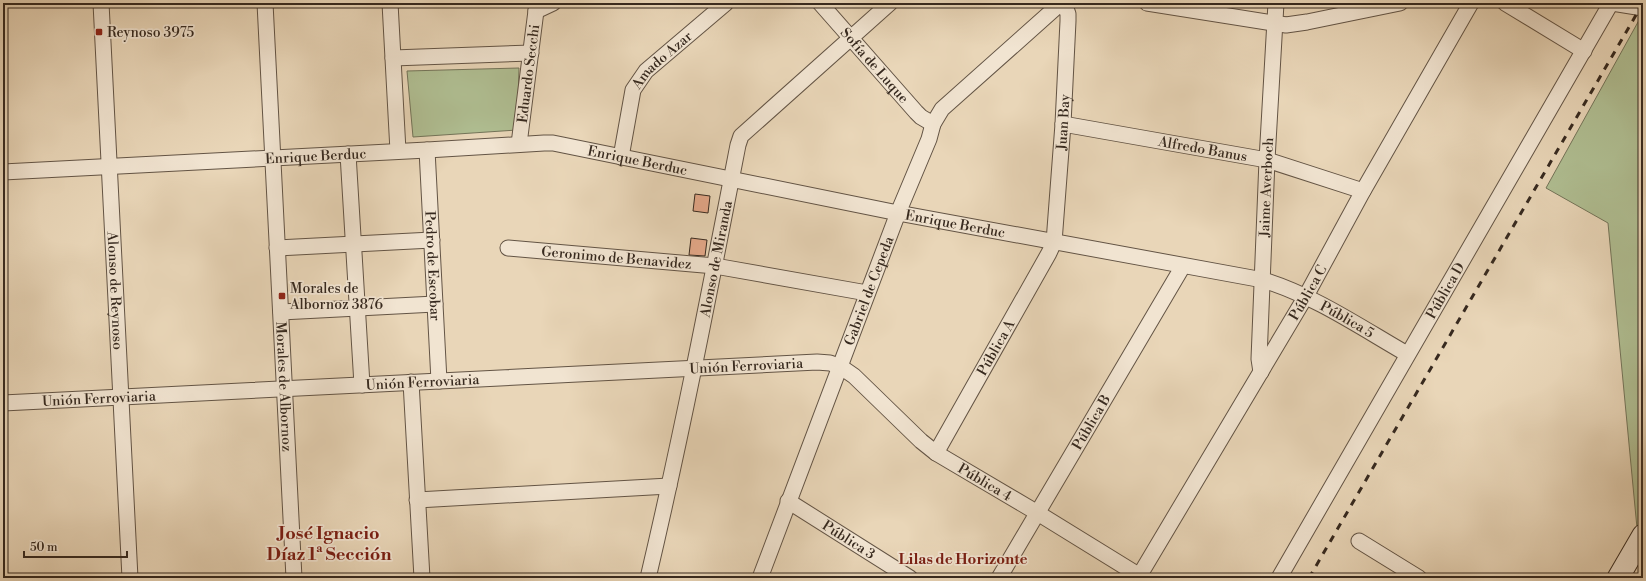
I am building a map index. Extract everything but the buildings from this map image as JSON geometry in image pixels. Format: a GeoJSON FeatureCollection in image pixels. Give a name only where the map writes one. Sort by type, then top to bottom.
{"type":"FeatureCollection","features":[{"type":"Feature","properties":{"kind":"main road"},"geometry":{"type":"LineString","coordinates":[[1618,578],[1641,544]]}},
{"type":"Feature","properties":{"kind":"street","name":"Alonso de Reynoso"},"geometry":{"type":"LineString","coordinates":[[101,3],[130,578]]}},
{"type":"Feature","properties":{"kind":"street","name":"Morales de Albornoz"},"geometry":{"type":"LineString","coordinates":[[265,3],[294,578]]}},
{"type":"Feature","properties":{"kind":"street"},"geometry":{"type":"LineString","coordinates":[[390,3],[398,151]]}},
{"type":"Feature","properties":{"kind":"street"},"geometry":{"type":"LineString","coordinates":[[536,7],[553,3]]}},
{"type":"Feature","properties":{"kind":"street","name":"Amado Azar"},"geometry":{"type":"LineString","coordinates":[[621,157],[633,90],[639,79],[646,71],[726,3]]}},
{"type":"Feature","properties":{"kind":"street","name":"Sofía de Luque"},"geometry":{"type":"LineString","coordinates":[[820,3],[916,112],[933,124]]}},
{"type":"Feature","properties":{"kind":"street","name":"Alonso de Miranda"},"geometry":{"type":"LineString","coordinates":[[648,578],[694,368],[731,179],[741,136],[890,3]]}},
{"type":"Feature","properties":{"kind":"street","name":"Gabriel de Cepeda"},"geometry":{"type":"LineString","coordinates":[[760,578],[788,501],[841,367],[867,293],[929,139],[933,124],[942,109],[1062,3]]}},
{"type":"Feature","properties":{"kind":"street","name":"Juan Bay"},"geometry":{"type":"LineString","coordinates":[[1054,242],[1063,124],[1068,14],[1062,3]]}},
{"type":"Feature","properties":{"kind":"street"},"geometry":{"type":"LineString","coordinates":[[1147,3],[1275,24],[1294,24],[1400,3]]}},
{"type":"Feature","properties":{"kind":"street","name":"Jaime Averboch"},"geometry":{"type":"LineString","coordinates":[[1261,372],[1259,360],[1267,160],[1276,3]]}},
{"type":"Feature","properties":{"kind":"street","name":"Pública C"},"geometry":{"type":"LineString","coordinates":[[1140,577],[1306,296],[1362,191],[1471,3]]}},
{"type":"Feature","properties":{"kind":"street"},"geometry":{"type":"LineString","coordinates":[[1506,3],[1584,51]]}},
{"type":"Feature","properties":{"kind":"street"},"geometry":{"type":"LineString","coordinates":[[1612,3],[1643,8]]}},
{"type":"Feature","properties":{"kind":"street","name":"Pública D"},"geometry":{"type":"LineString","coordinates":[[1279,578],[1407,354],[1612,3]]}},
{"type":"Feature","properties":{"kind":"street","name":"Eduardo Secchi"},"geometry":{"type":"LineString","coordinates":[[519,144],[536,7]]}},
{"type":"Feature","properties":{"kind":"street"},"geometry":{"type":"LineString","coordinates":[[393,58],[531,53]]}},
{"type":"Feature","properties":{"kind":"street","name":"Alfredo Banus"},"geometry":{"type":"LineString","coordinates":[[1063,124],[1267,160],[1362,191]]}},
{"type":"Feature","properties":{"kind":"street","name":"Enrique Berduc"},"geometry":{"type":"LineString","coordinates":[[3,172],[553,143],[898,214],[1263,280]]}},
{"type":"Feature","properties":{"kind":"street","name":"Pedro de Escobar"},"geometry":{"type":"LineString","coordinates":[[427,150],[439,381]]}},
{"type":"Feature","properties":{"kind":"street"},"geometry":{"type":"LineString","coordinates":[[348,154],[362,385]]}},
{"type":"Feature","properties":{"kind":"street"},"geometry":{"type":"LineString","coordinates":[[277,248],[432,240]]}},
{"type":"Feature","properties":{"kind":"street","name":"Pública A"},"geometry":{"type":"LineString","coordinates":[[936,453],[1054,242]]}},
{"type":"Feature","properties":{"kind":"street","name":"Geronimo de Benavidez"},"geometry":{"type":"LineString","coordinates":[[508,248],[715,266],[867,293]]}},
{"type":"Feature","properties":{"kind":"street","name":"Pública B"},"geometry":{"type":"LineString","coordinates":[[999,578],[1036,512],[1183,266]]}},
{"type":"Feature","properties":{"kind":"street","name":"Pública 5"},"geometry":{"type":"LineString","coordinates":[[1263,280],[1286,287],[1306,296],[1407,354]]}},
{"type":"Feature","properties":{"kind":"street"},"geometry":{"type":"LineString","coordinates":[[281,312],[435,304]]}},
{"type":"Feature","properties":{"kind":"street","name":"Unión Ferroviaria"},"geometry":{"type":"LineString","coordinates":[[3,403],[817,362],[830,363],[841,367]]}},
{"type":"Feature","properties":{"kind":"street","name":"Pública 4"},"geometry":{"type":"LineString","coordinates":[[841,367],[854,376],[921,441],[936,453],[1036,512],[1140,577]]}},
{"type":"Feature","properties":{"kind":"street"},"geometry":{"type":"LineString","coordinates":[[411,382],[422,578]]}},
{"type":"Feature","properties":{"kind":"street"},"geometry":{"type":"LineString","coordinates":[[417,500],[669,486]]}},
{"type":"Feature","properties":{"kind":"street","name":"Pública 3"},"geometry":{"type":"LineString","coordinates":[[788,501],[910,578]]}},
{"type":"Feature","properties":{"kind":"street"},"geometry":{"type":"LineString","coordinates":[[1359,541],[1419,578]]}},
{"type":"Feature","properties":{"kind":"green space"},"geometry":{"type":"Polygon","coordinates":[[[1643,13],[1643,227],[1640,270],[1643,272],[1643,518],[1637,528],[1608,223],[1546,188],[1643,13]]]}},
{"type":"Feature","properties":{"kind":"green space"},"geometry":{"type":"Polygon","coordinates":[[[519,68],[517,130],[413,137],[407,71],[519,68]]]}},
{"type":"Feature","properties":{"kind":"railway"},"geometry":{"type":"LineString","coordinates":[[1309,578],[1643,3]]}},
{"type":"Feature","properties":{"kind":"place","name":"Reynoso 3975"},"geometry":{"type":"Point","coordinates":[99,32]}},
{"type":"Feature","properties":{"kind":"place","name":"Morales de Albornoz 3876"},"geometry":{"type":"Point","coordinates":[282,296]}},
{"type":"Feature","properties":{"kind":"district","name":"José Ignacio Díaz 1ª Sección"},"geometry":{"type":"Point","coordinates":[329,543]}},
{"type":"Feature","properties":{"kind":"district","name":"Lilas de Horizonte"},"geometry":{"type":"Point","coordinates":[963,559]}}]}
